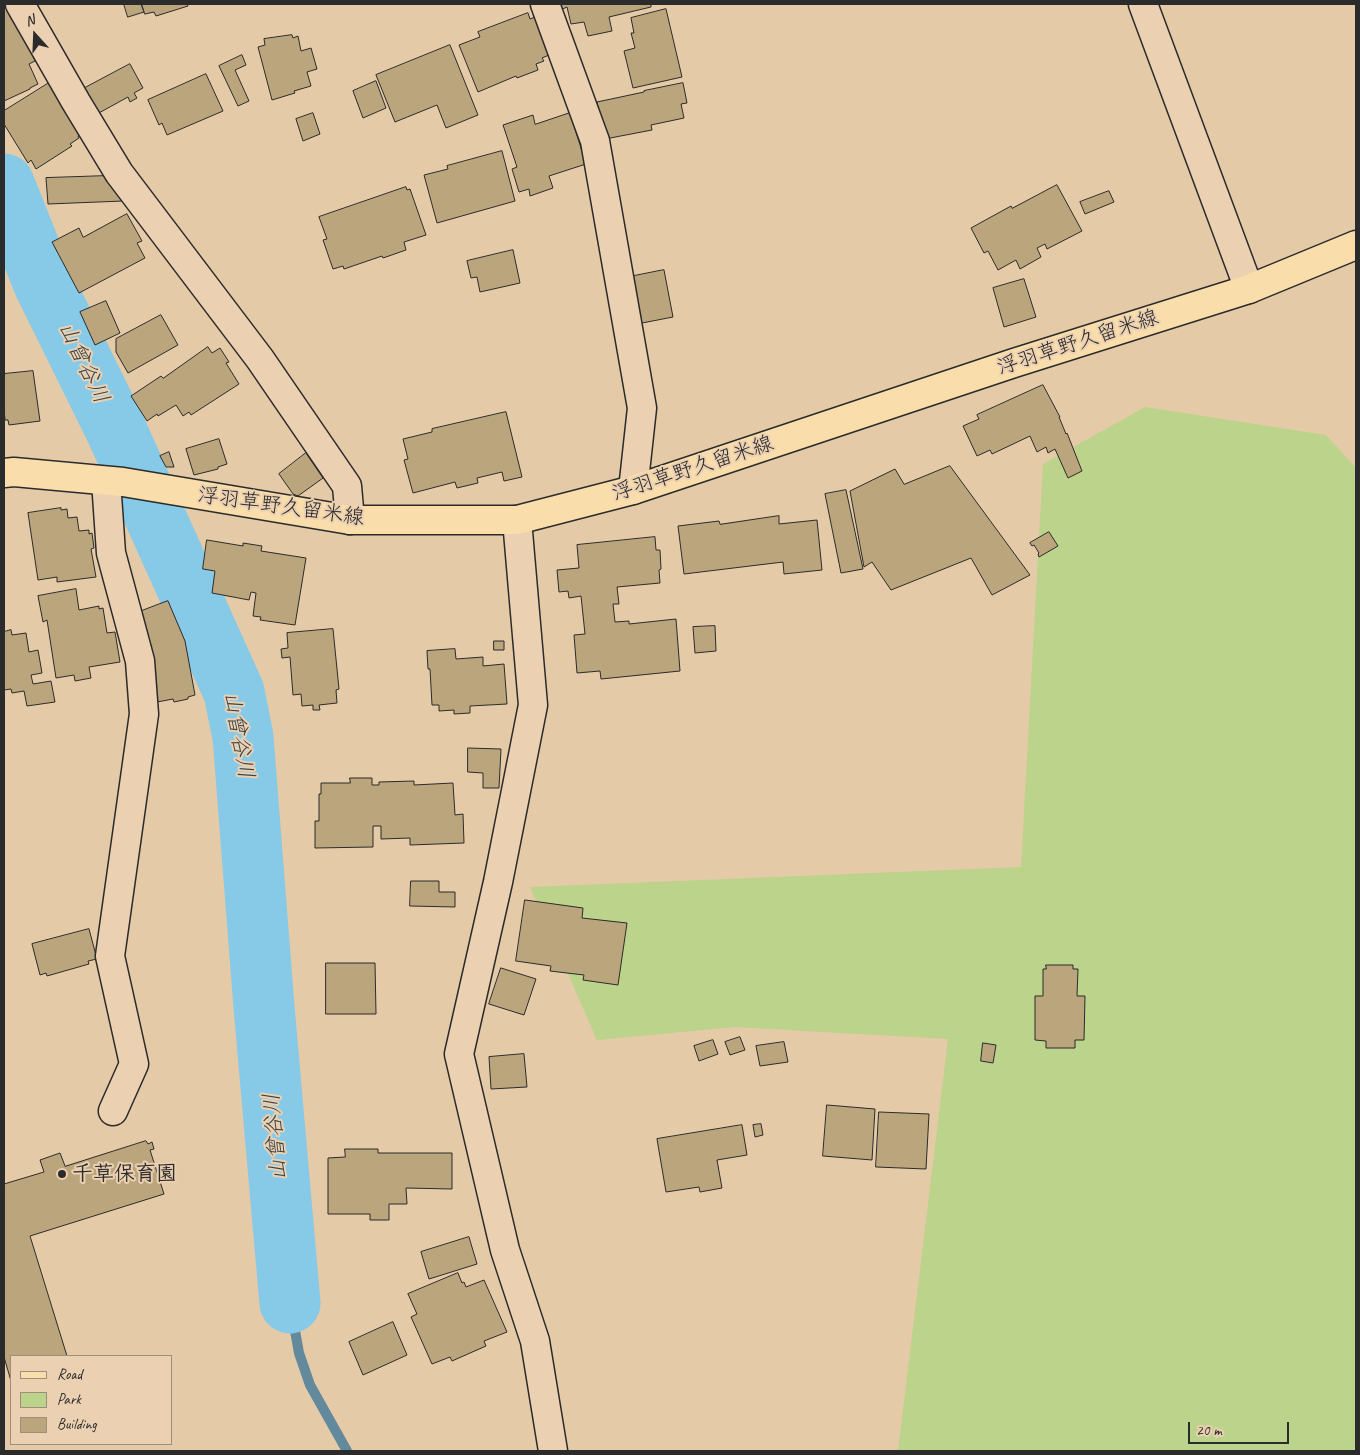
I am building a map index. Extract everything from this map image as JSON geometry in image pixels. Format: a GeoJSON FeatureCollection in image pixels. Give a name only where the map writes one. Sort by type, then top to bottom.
{"type":"FeatureCollection","features":[{"type":"Feature","properties":{"kind":"main road","name":"浮羽草野久留米線"},"geometry":{"type":"LineString","coordinates":[[4,473],[14,472],[114,481],[350,520],[516,520],[633,490],[1014,363],[1249,289],[1356,245]]}},
{"type":"Feature","properties":{"kind":"street"},"geometry":{"type":"LineString","coordinates":[[20,4],[119,173],[260,359],[347,486],[350,520]]}},
{"type":"Feature","properties":{"kind":"street"},"geometry":{"type":"LineString","coordinates":[[545,4],[595,141],[642,408],[633,490]]}},
{"type":"Feature","properties":{"kind":"street"},"geometry":{"type":"LineString","coordinates":[[1143,4],[1249,289]]}},
{"type":"Feature","properties":{"kind":"street"},"geometry":{"type":"LineString","coordinates":[[113,1111],[134,1064],[110,956],[144,714],[140,661],[111,553],[114,481]]}},
{"type":"Feature","properties":{"kind":"street"},"geometry":{"type":"LineString","coordinates":[[516,520],[534,705],[498,882],[459,1054],[505,1250],[535,1341],[553,1451]]}},
{"type":"Feature","properties":{"kind":"green space"},"geometry":{"type":"Polygon","coordinates":[[[1145,407],[1326,435],[1356,468],[1356,1451],[898,1451],[948,1039],[735,1027],[597,1040],[530,887],[1021,867],[1043,464],[1145,407]]]}},
{"type":"Feature","properties":{"kind":"building"},"geometry":{"type":"Polygon","coordinates":[[[4,4],[6,4],[13,19],[17,17],[35,61],[29,64],[38,84],[4,101],[4,4]]]}},
{"type":"Feature","properties":{"kind":"building"},"geometry":{"type":"Polygon","coordinates":[[[124,4],[141,4],[144,12],[128,17],[124,4]]]}},
{"type":"Feature","properties":{"kind":"building"},"geometry":{"type":"Polygon","coordinates":[[[142,4],[187,4],[188,6],[156,16],[154,12],[145,14],[142,4]]]}},
{"type":"Feature","properties":{"kind":"building"},"geometry":{"type":"Polygon","coordinates":[[[555,4],[651,4],[651,7],[609,17],[612,31],[588,36],[584,22],[571,24],[567,7],[558,11],[555,4]]]}},
{"type":"Feature","properties":{"kind":"building"},"geometry":{"type":"Polygon","coordinates":[[[666,9],[682,77],[633,88],[624,51],[635,48],[631,33],[634,33],[631,18],[666,9]]]}},
{"type":"Feature","properties":{"kind":"building"},"geometry":{"type":"Polygon","coordinates":[[[528,13],[530,19],[535,17],[549,55],[542,58],[544,61],[536,64],[538,70],[517,78],[516,76],[478,92],[459,45],[480,37],[478,32],[528,13]]]}},
{"type":"Feature","properties":{"kind":"building"},"geometry":{"type":"Polygon","coordinates":[[[292,35],[293,38],[298,36],[301,51],[311,48],[317,69],[307,72],[311,86],[272,100],[258,47],[265,45],[264,39],[292,35]]]}},
{"type":"Feature","properties":{"kind":"building"},"geometry":{"type":"Polygon","coordinates":[[[450,45],[478,115],[446,128],[437,105],[395,122],[376,75],[450,45]]]}},
{"type":"Feature","properties":{"kind":"building"},"geometry":{"type":"Polygon","coordinates":[[[242,55],[246,65],[235,70],[249,101],[238,106],[219,66],[242,55]]]}},
{"type":"Feature","properties":{"kind":"building"},"geometry":{"type":"Polygon","coordinates":[[[130,64],[143,88],[134,93],[137,98],[130,102],[128,97],[97,114],[83,89],[130,64]]]}},
{"type":"Feature","properties":{"kind":"building"},"geometry":{"type":"Polygon","coordinates":[[[206,74],[223,111],[167,135],[162,123],[159,125],[148,100],[206,74]]]}},
{"type":"Feature","properties":{"kind":"building"},"geometry":{"type":"Polygon","coordinates":[[[376,81],[386,108],[363,118],[353,91],[376,81]]]}},
{"type":"Feature","properties":{"kind":"building"},"geometry":{"type":"Polygon","coordinates":[[[49,83],[80,134],[79,138],[70,144],[72,146],[36,169],[31,160],[28,163],[4,124],[4,111],[49,83]]]}},
{"type":"Feature","properties":{"kind":"building"},"geometry":{"type":"Polygon","coordinates":[[[683,83],[687,103],[681,104],[684,118],[651,125],[652,130],[605,139],[597,102],[683,83]]]}},
{"type":"Feature","properties":{"kind":"building"},"geometry":{"type":"Polygon","coordinates":[[[313,113],[320,134],[303,141],[296,119],[313,113]]]}},
{"type":"Feature","properties":{"kind":"building"},"geometry":{"type":"Polygon","coordinates":[[[570,113],[586,164],[549,176],[553,188],[530,196],[529,189],[519,192],[512,169],[517,167],[503,125],[533,115],[535,124],[570,113]]]}},
{"type":"Feature","properties":{"kind":"building"},"geometry":{"type":"Polygon","coordinates":[[[502,151],[515,201],[437,223],[424,175],[448,169],[447,166],[502,151]]]}},
{"type":"Feature","properties":{"kind":"building"},"geometry":{"type":"Polygon","coordinates":[[[104,176],[123,201],[48,204],[46,178],[104,176]]]}},
{"type":"Feature","properties":{"kind":"building"},"geometry":{"type":"Polygon","coordinates":[[[1057,185],[1082,231],[1047,249],[1045,244],[1037,248],[1041,257],[1020,269],[1016,260],[998,270],[988,251],[984,253],[971,228],[1011,206],[1012,208],[1057,185]]]}},
{"type":"Feature","properties":{"kind":"building"},"geometry":{"type":"Polygon","coordinates":[[[406,187],[407,190],[410,189],[426,235],[404,242],[406,250],[344,269],[343,266],[333,269],[323,240],[327,239],[319,217],[406,187]]]}},
{"type":"Feature","properties":{"kind":"building"},"geometry":{"type":"Polygon","coordinates":[[[1109,191],[1114,202],[1085,214],[1080,202],[1109,191]]]}},
{"type":"Feature","properties":{"kind":"building"},"geometry":{"type":"Polygon","coordinates":[[[127,214],[142,241],[137,243],[145,258],[79,293],[52,242],[79,228],[83,237],[127,214]]]}},
{"type":"Feature","properties":{"kind":"building"},"geometry":{"type":"Polygon","coordinates":[[[513,250],[520,283],[480,292],[477,277],[471,278],[467,261],[513,250]]]}},
{"type":"Feature","properties":{"kind":"building"},"geometry":{"type":"Polygon","coordinates":[[[664,270],[673,317],[637,324],[629,277],[664,270]]]}},
{"type":"Feature","properties":{"kind":"building"},"geometry":{"type":"Polygon","coordinates":[[[1024,279],[1036,317],[1004,327],[993,288],[1024,279]]]}},
{"type":"Feature","properties":{"kind":"building"},"geometry":{"type":"Polygon","coordinates":[[[106,301],[120,333],[95,345],[80,312],[106,301]]]}},
{"type":"Feature","properties":{"kind":"building"},"geometry":{"type":"Polygon","coordinates":[[[161,315],[178,345],[128,373],[116,352],[116,339],[161,315]]]}},
{"type":"Feature","properties":{"kind":"building"},"geometry":{"type":"Polygon","coordinates":[[[208,347],[212,353],[220,348],[229,362],[226,363],[239,384],[191,415],[189,412],[183,416],[176,405],[147,421],[131,396],[161,376],[163,378],[208,347]]]}},
{"type":"Feature","properties":{"kind":"building"},"geometry":{"type":"Polygon","coordinates":[[[33,371],[40,421],[9,425],[8,420],[5,420],[4,374],[33,371]]]}},
{"type":"Feature","properties":{"kind":"building"},"geometry":{"type":"Polygon","coordinates":[[[1043,385],[1060,417],[1082,471],[1068,478],[1055,449],[1048,453],[1046,447],[1037,452],[1030,436],[992,454],[990,450],[977,456],[963,426],[979,419],[977,415],[1043,385]]]}},
{"type":"Feature","properties":{"kind":"building"},"geometry":{"type":"Polygon","coordinates":[[[506,412],[522,477],[504,481],[502,472],[477,478],[478,483],[457,488],[455,482],[413,493],[404,460],[408,459],[403,439],[432,432],[432,429],[506,412]]]}},
{"type":"Feature","properties":{"kind":"building"},"geometry":{"type":"Polygon","coordinates":[[[219,439],[227,464],[218,467],[218,469],[194,475],[186,449],[219,439]]]}},
{"type":"Feature","properties":{"kind":"building"},"geometry":{"type":"Polygon","coordinates":[[[169,452],[174,467],[166,467],[160,456],[169,452]]]}},
{"type":"Feature","properties":{"kind":"building"},"geometry":{"type":"Polygon","coordinates":[[[306,453],[323,478],[298,496],[293,494],[279,474],[306,453]]]}},
{"type":"Feature","properties":{"kind":"building"},"geometry":{"type":"Polygon","coordinates":[[[950,466],[1030,575],[992,595],[971,558],[891,590],[872,562],[864,567],[850,491],[895,469],[904,484],[950,466]]]}},
{"type":"Feature","properties":{"kind":"building"},"geometry":{"type":"Polygon","coordinates":[[[846,490],[863,569],[841,573],[825,494],[846,490]]]}},
{"type":"Feature","properties":{"kind":"building"},"geometry":{"type":"Polygon","coordinates":[[[61,508],[61,510],[67,509],[68,518],[77,517],[79,531],[89,530],[89,534],[92,533],[94,548],[91,549],[96,577],[57,582],[57,577],[38,580],[28,513],[61,508]]]}},
{"type":"Feature","properties":{"kind":"building"},"geometry":{"type":"Polygon","coordinates":[[[779,516],[779,524],[817,520],[822,570],[784,574],[783,562],[684,574],[678,526],[719,521],[720,524],[779,516]]]}},
{"type":"Feature","properties":{"kind":"building"},"geometry":{"type":"Polygon","coordinates":[[[1049,532],[1058,546],[1039,557],[1039,553],[1034,545],[1032,546],[1030,543],[1049,532]]]}},
{"type":"Feature","properties":{"kind":"building"},"geometry":{"type":"Polygon","coordinates":[[[655,537],[656,550],[660,550],[660,583],[617,587],[619,604],[613,604],[615,622],[629,621],[629,624],[676,619],[680,671],[601,679],[600,671],[577,673],[574,635],[585,634],[581,596],[569,598],[568,591],[559,592],[557,570],[579,568],[577,545],[655,537]]]}},
{"type":"Feature","properties":{"kind":"building"},"geometry":{"type":"Polygon","coordinates":[[[207,540],[243,546],[243,543],[262,546],[261,551],[306,558],[295,625],[260,620],[261,617],[253,616],[256,593],[251,592],[249,600],[212,593],[215,571],[203,569],[207,540]]]}},
{"type":"Feature","properties":{"kind":"building"},"geometry":{"type":"Polygon","coordinates":[[[76,589],[79,610],[99,606],[99,609],[103,608],[107,633],[115,632],[120,662],[89,667],[91,678],[75,681],[74,675],[56,678],[47,620],[43,622],[38,596],[76,589]]]}},
{"type":"Feature","properties":{"kind":"building"},"geometry":{"type":"Polygon","coordinates":[[[168,601],[185,641],[195,695],[188,697],[188,699],[174,702],[173,699],[157,702],[148,647],[151,646],[139,612],[168,601]]]}},
{"type":"Feature","properties":{"kind":"building"},"geometry":{"type":"Polygon","coordinates":[[[715,626],[716,651],[695,653],[693,627],[715,626]]]}},
{"type":"Feature","properties":{"kind":"building"},"geometry":{"type":"Polygon","coordinates":[[[333,629],[339,689],[336,690],[337,703],[319,705],[320,710],[313,710],[313,705],[302,706],[301,694],[293,695],[290,657],[282,658],[281,649],[288,648],[287,633],[333,629]]]}},
{"type":"Feature","properties":{"kind":"building"},"geometry":{"type":"Polygon","coordinates":[[[11,630],[12,635],[26,633],[29,652],[38,650],[42,673],[31,675],[33,684],[51,681],[55,702],[27,706],[24,691],[12,693],[11,689],[4,690],[4,632],[11,630]]]}},
{"type":"Feature","properties":{"kind":"building"},"geometry":{"type":"Polygon","coordinates":[[[494,641],[504,641],[504,650],[494,650],[494,641]]]}},
{"type":"Feature","properties":{"kind":"building"},"geometry":{"type":"Polygon","coordinates":[[[455,649],[456,659],[483,657],[483,666],[504,664],[507,704],[470,706],[470,713],[454,714],[454,710],[439,711],[439,705],[432,705],[427,651],[455,649]]]}},
{"type":"Feature","properties":{"kind":"building"},"geometry":{"type":"Polygon","coordinates":[[[468,748],[501,749],[499,788],[483,788],[483,773],[468,772],[468,748]]]}},
{"type":"Feature","properties":{"kind":"building"},"geometry":{"type":"Polygon","coordinates":[[[350,778],[372,778],[372,785],[379,785],[379,782],[414,781],[414,785],[453,783],[455,815],[463,814],[464,843],[410,845],[410,838],[381,839],[381,826],[373,826],[373,847],[315,848],[315,821],[319,821],[321,783],[350,783],[350,778]]]}},
{"type":"Feature","properties":{"kind":"building"},"geometry":{"type":"Polygon","coordinates":[[[411,881],[439,881],[439,892],[455,892],[455,907],[410,906],[411,881]]]}},
{"type":"Feature","properties":{"kind":"building"},"geometry":{"type":"Polygon","coordinates":[[[525,900],[583,908],[582,918],[627,923],[618,985],[583,980],[584,975],[550,971],[551,966],[516,961],[525,900]]]}},
{"type":"Feature","properties":{"kind":"building"},"geometry":{"type":"Polygon","coordinates":[[[89,929],[97,959],[88,961],[89,964],[47,976],[46,973],[40,975],[32,944],[89,929]]]}},
{"type":"Feature","properties":{"kind":"building"},"geometry":{"type":"Polygon","coordinates":[[[326,963],[375,963],[376,1014],[326,1014],[326,963]]]}},
{"type":"Feature","properties":{"kind":"building"},"geometry":{"type":"Polygon","coordinates":[[[1046,965],[1073,965],[1073,969],[1078,969],[1077,996],[1085,996],[1084,1040],[1075,1040],[1075,1048],[1046,1048],[1046,1041],[1035,1040],[1035,996],[1043,996],[1043,969],[1046,969],[1046,965]]]}},
{"type":"Feature","properties":{"kind":"building"},"geometry":{"type":"Polygon","coordinates":[[[501,968],[536,979],[524,1015],[489,1004],[501,968]]]}},
{"type":"Feature","properties":{"kind":"building"},"geometry":{"type":"Polygon","coordinates":[[[740,1037],[745,1050],[730,1055],[725,1042],[740,1037]]]}},
{"type":"Feature","properties":{"kind":"building"},"geometry":{"type":"Polygon","coordinates":[[[713,1040],[718,1054],[699,1061],[694,1046],[713,1040]]]}},
{"type":"Feature","properties":{"kind":"building"},"geometry":{"type":"Polygon","coordinates":[[[784,1042],[788,1062],[760,1066],[756,1046],[784,1042]]]}},
{"type":"Feature","properties":{"kind":"building"},"geometry":{"type":"Polygon","coordinates":[[[983,1043],[996,1045],[993,1063],[981,1061],[983,1043]]]}},
{"type":"Feature","properties":{"kind":"building"},"geometry":{"type":"Polygon","coordinates":[[[524,1054],[527,1087],[491,1089],[489,1057],[524,1054]]]}},
{"type":"Feature","properties":{"kind":"building"},"geometry":{"type":"Polygon","coordinates":[[[827,1105],[875,1109],[872,1160],[823,1156],[827,1105]]]}},
{"type":"Feature","properties":{"kind":"building"},"geometry":{"type":"Polygon","coordinates":[[[879,1112],[929,1114],[926,1169],[876,1167],[879,1112]]]}},
{"type":"Feature","properties":{"kind":"building"},"geometry":{"type":"Polygon","coordinates":[[[761,1124],[763,1135],[755,1137],[753,1125],[761,1124]]]}},
{"type":"Feature","properties":{"kind":"building"},"geometry":{"type":"Polygon","coordinates":[[[742,1125],[747,1155],[717,1160],[722,1188],[700,1192],[699,1187],[666,1192],[657,1139],[742,1125]]]}},
{"type":"Feature","properties":{"kind":"building","name":"千草保育園"},"geometry":{"type":"Polygon","coordinates":[[[146,1141],[148,1144],[152,1142],[154,1149],[150,1150],[164,1194],[30,1236],[67,1355],[10,1355],[10,1378],[4,1357],[4,1184],[44,1172],[40,1160],[60,1153],[65,1166],[146,1141]]]}},
{"type":"Feature","properties":{"kind":"building"},"geometry":{"type":"Polygon","coordinates":[[[345,1149],[378,1149],[378,1153],[452,1153],[452,1189],[406,1188],[407,1204],[389,1204],[389,1220],[370,1220],[370,1214],[328,1214],[328,1158],[345,1157],[345,1149]]]}},
{"type":"Feature","properties":{"kind":"building"},"geometry":{"type":"Polygon","coordinates":[[[469,1237],[477,1264],[429,1279],[421,1252],[469,1237]]]}},
{"type":"Feature","properties":{"kind":"building"},"geometry":{"type":"Polygon","coordinates":[[[458,1273],[466,1287],[484,1280],[507,1332],[484,1341],[486,1346],[452,1361],[450,1357],[432,1364],[411,1317],[417,1314],[408,1294],[458,1273]]]}},
{"type":"Feature","properties":{"kind":"building"},"geometry":{"type":"Polygon","coordinates":[[[393,1322],[407,1355],[363,1375],[349,1342],[393,1322]]]}},
{"type":"Feature","properties":{"kind":"waterway","name":"山曾谷川"},"geometry":{"type":"LineString","coordinates":[[4,184],[44,284],[117,432],[234,692],[243,737],[290,1303]]}},
{"type":"Feature","properties":{"kind":"waterway"},"geometry":{"type":"LineString","coordinates":[[290,1303],[299,1353],[310,1385],[347,1451]]}},
{"type":"Feature","properties":{"kind":"place","name":"千草保育園"},"geometry":{"type":"Point","coordinates":[62,1174]}}]}
